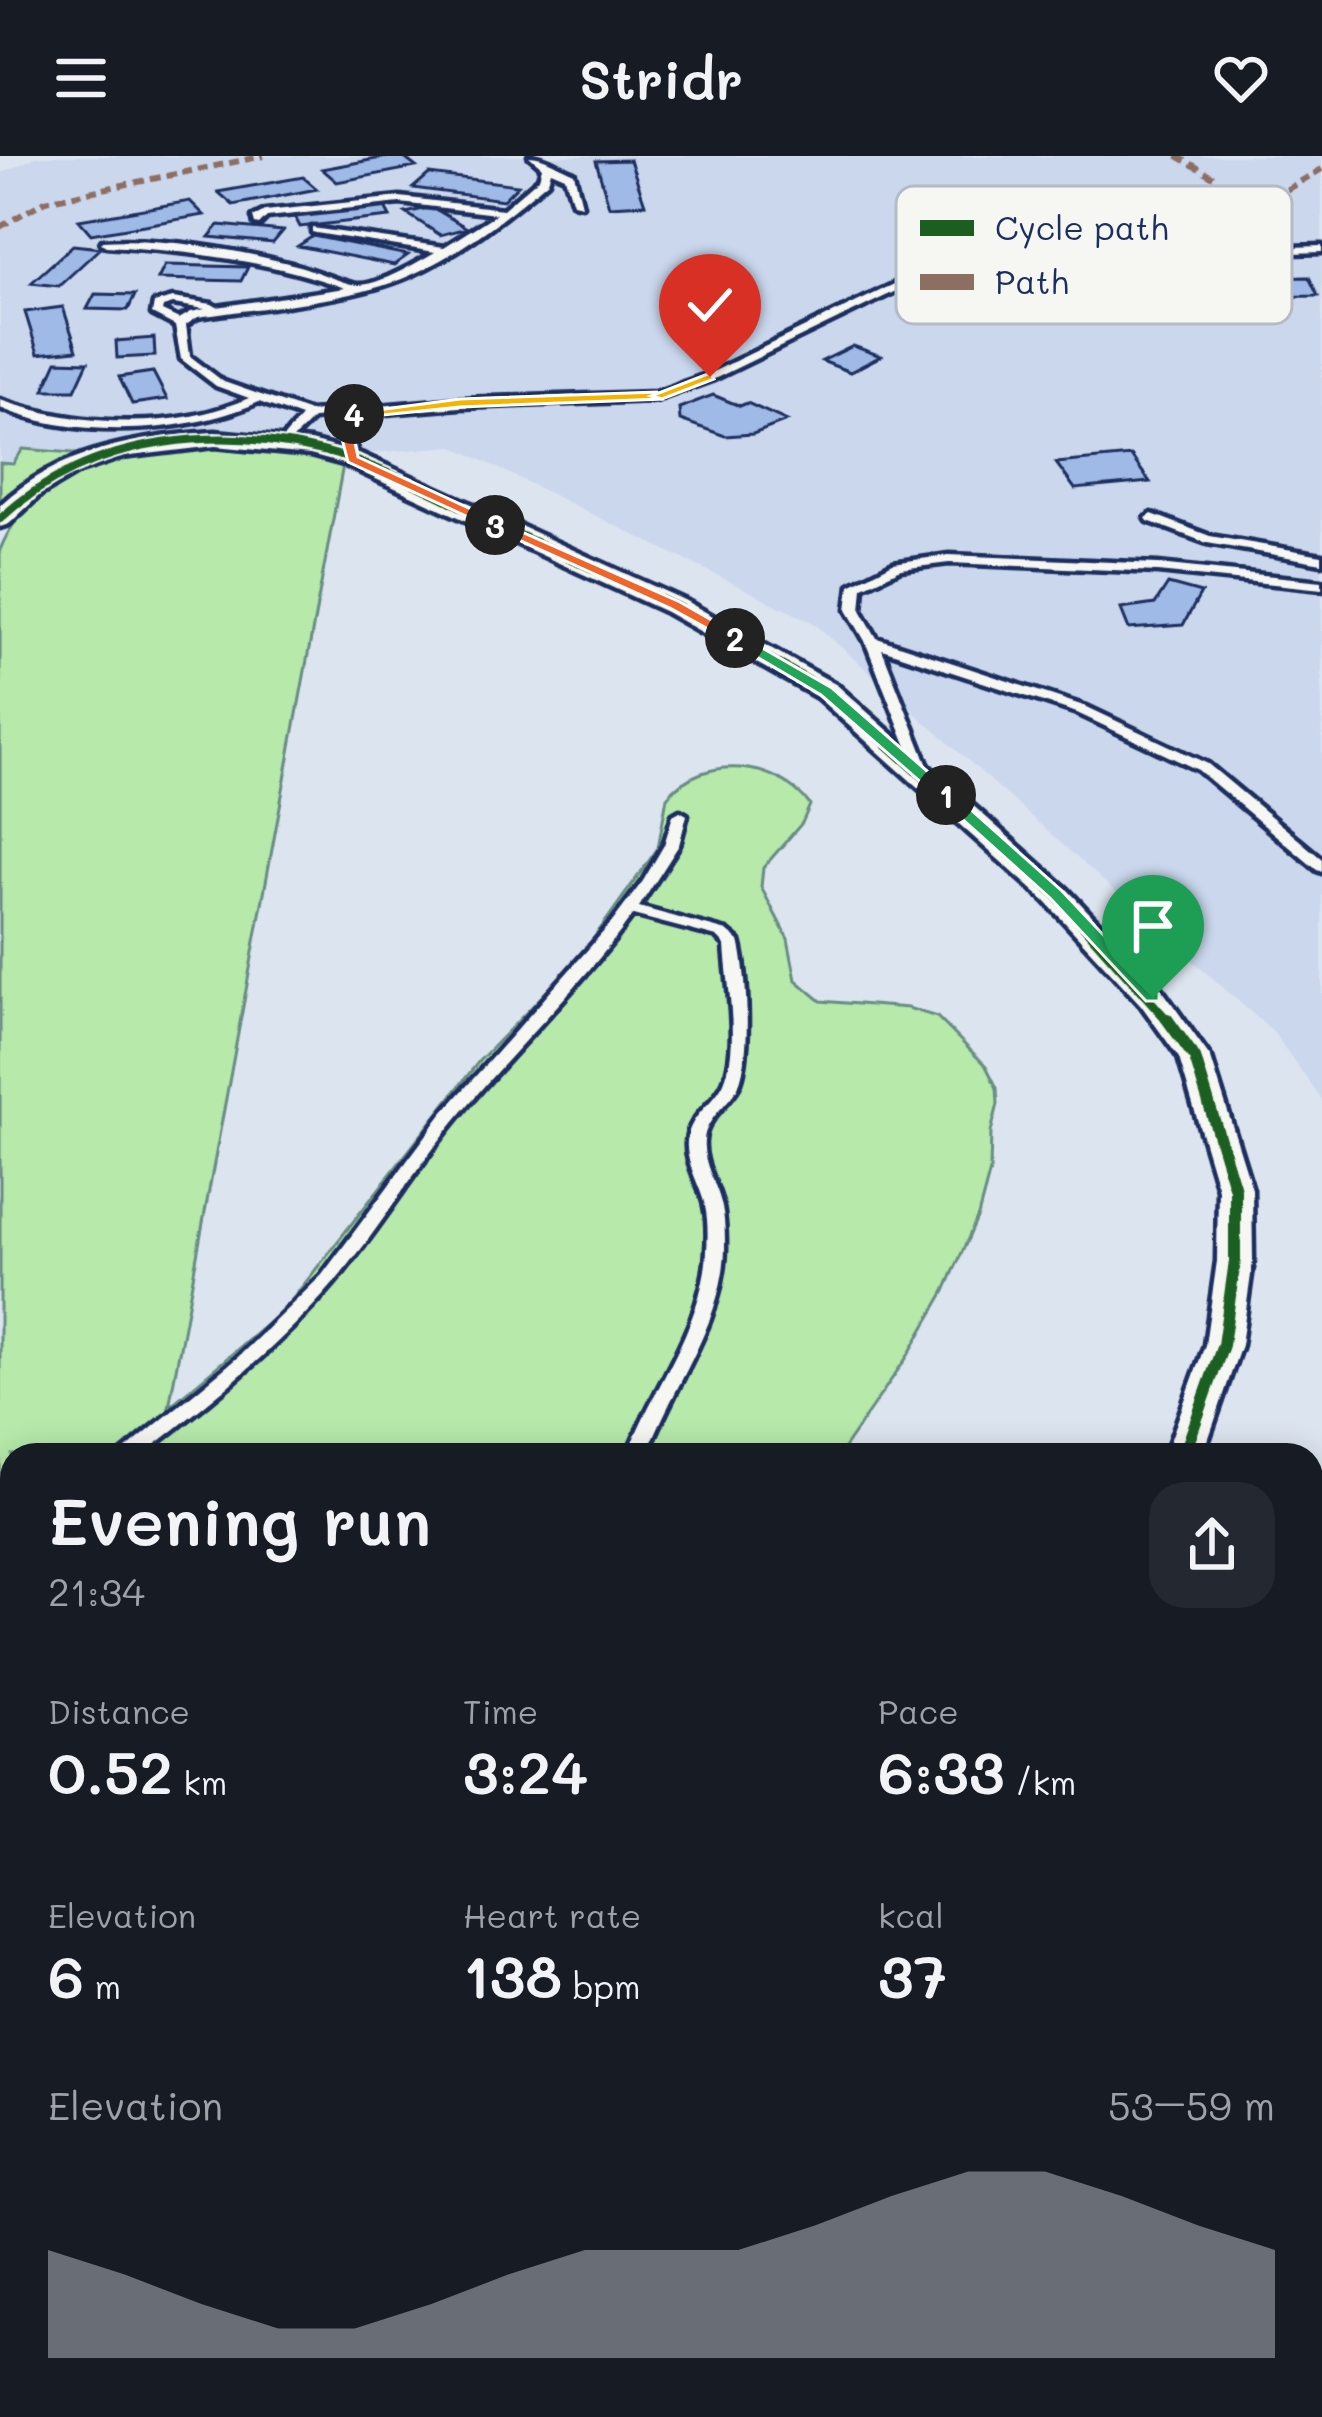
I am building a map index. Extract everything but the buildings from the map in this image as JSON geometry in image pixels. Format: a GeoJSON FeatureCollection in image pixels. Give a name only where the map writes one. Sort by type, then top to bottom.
{"type":"FeatureCollection","features":[{"type":"Feature","properties":{"kind":"street"},"geometry":{"type":"LineString","coordinates":[[0,519],[34,486],[112,453],[201,440],[285,443],[352,459],[675,605],[826,692],[1056,895],[1153,998],[1195,1058],[1235,1189],[1235,1261],[1223,1345],[1188,1443]]}},
{"type":"Feature","properties":{"kind":"lane"},"geometry":{"type":"LineString","coordinates":[[534,156],[570,175],[578,203]]}},
{"type":"Feature","properties":{"kind":"lane"},"geometry":{"type":"LineString","coordinates":[[217,308],[191,302],[158,305],[156,312],[180,324],[217,308],[358,289],[405,274],[506,212],[544,179],[547,166]]}},
{"type":"Feature","properties":{"kind":"lane"},"geometry":{"type":"LineString","coordinates":[[259,222],[265,214],[400,200],[506,212]]}},
{"type":"Feature","properties":{"kind":"lane"},"geometry":{"type":"LineString","coordinates":[[316,230],[447,251]]}},
{"type":"Feature","properties":{"kind":"lane"},"geometry":{"type":"LineString","coordinates":[[106,243],[251,258],[305,268],[358,289]]}},
{"type":"Feature","properties":{"kind":"lane"},"geometry":{"type":"LineString","coordinates":[[1292,250],[1322,249]]}},
{"type":"Feature","properties":{"kind":"lane"},"geometry":{"type":"LineString","coordinates":[[180,324],[185,357],[220,384],[309,416],[343,416],[460,403],[656,396],[710,377],[896,287]]}},
{"type":"Feature","properties":{"kind":"lane"},"geometry":{"type":"LineString","coordinates":[[0,404],[62,420],[128,423],[214,415],[259,398]]}},
{"type":"Feature","properties":{"kind":"lane"},"geometry":{"type":"LineString","coordinates":[[285,443],[309,416]]}},
{"type":"Feature","properties":{"kind":"lane"},"geometry":{"type":"LineString","coordinates":[[343,416],[352,459]]}},
{"type":"Feature","properties":{"kind":"lane"},"geometry":{"type":"LineString","coordinates":[[1152,518],[1207,539],[1322,559]]}},
{"type":"Feature","properties":{"kind":"lane"},"geometry":{"type":"LineString","coordinates":[[926,778],[872,640],[854,610],[857,585],[898,566],[949,559],[1158,568],[1322,585]]}},
{"type":"Feature","properties":{"kind":"lane"},"geometry":{"type":"LineString","coordinates":[[872,640],[1082,710],[1203,767],[1322,867]]}},
{"type":"Feature","properties":{"kind":"lane"},"geometry":{"type":"LineString","coordinates":[[145,1443],[202,1399],[311,1298],[494,1062],[566,988],[628,909],[675,837],[680,815]]}},
{"type":"Feature","properties":{"kind":"lane"},"geometry":{"type":"LineString","coordinates":[[628,909],[722,934],[733,944],[731,976],[739,1040],[735,1076],[723,1101],[701,1121],[695,1139],[713,1205],[717,1255],[680,1364],[643,1443]]}},
{"type":"Feature","properties":{"kind":"shaded area"},"geometry":{"type":"Polygon","coordinates":[[[38,156],[1322,156],[1322,1100],[1274,1033],[814,623],[453,446],[361,454],[284,436],[201,434],[86,454],[24,449],[13,464],[0,463],[0,174],[38,156]]]}},
{"type":"Feature","properties":{"kind":"green space"},"geometry":{"type":"Polygon","coordinates":[[[231,445],[304,453],[343,465],[169,1407],[284,1310],[479,1061],[581,956],[658,848],[667,797],[700,774],[740,768],[779,779],[810,805],[802,823],[763,868],[761,887],[788,939],[796,980],[821,1001],[908,1008],[937,1017],[986,1066],[997,1088],[990,1171],[978,1216],[945,1291],[907,1357],[847,1443],[0,1443],[0,550],[17,520],[39,496],[66,478],[97,465],[164,450],[231,445]]]}},
{"type":"Feature","properties":{"kind":"green space"},"geometry":{"type":"Polygon","coordinates":[[[23,449],[86,454],[22,483],[0,502],[0,463],[13,464],[23,449]]]}},
{"type":"Feature","properties":{"kind":"marked path"},"geometry":{"type":"LineString","coordinates":[[0,227],[45,201],[264,156]]}},
{"type":"Feature","properties":{"kind":"marked path"},"geometry":{"type":"LineString","coordinates":[[1177,156],[1217,179],[1214,186]]}},
{"type":"Feature","properties":{"kind":"marked path"},"geometry":{"type":"LineString","coordinates":[[1292,186],[1322,169]]}},
{"type":"Feature","properties":{"kind":"marked path"},"geometry":{"type":"LineString","coordinates":[[0,409],[4,407]]}},
{"type":"Feature","properties":{"kind":"cycle path"},"geometry":{"type":"LineString","coordinates":[[0,519],[32,489],[72,466],[117,451],[215,439],[310,448],[352,459],[675,606],[827,691],[1056,895],[1152,998],[1195,1058],[1235,1189],[1235,1261],[1223,1345],[1188,1443]]}},
{"type":"Feature","properties":{"kind":"route"},"geometry":{"type":"LineString","coordinates":[[710,377],[656,396],[397,407],[343,416],[352,459],[675,605],[826,692],[1056,895],[1153,998]]}}]}
